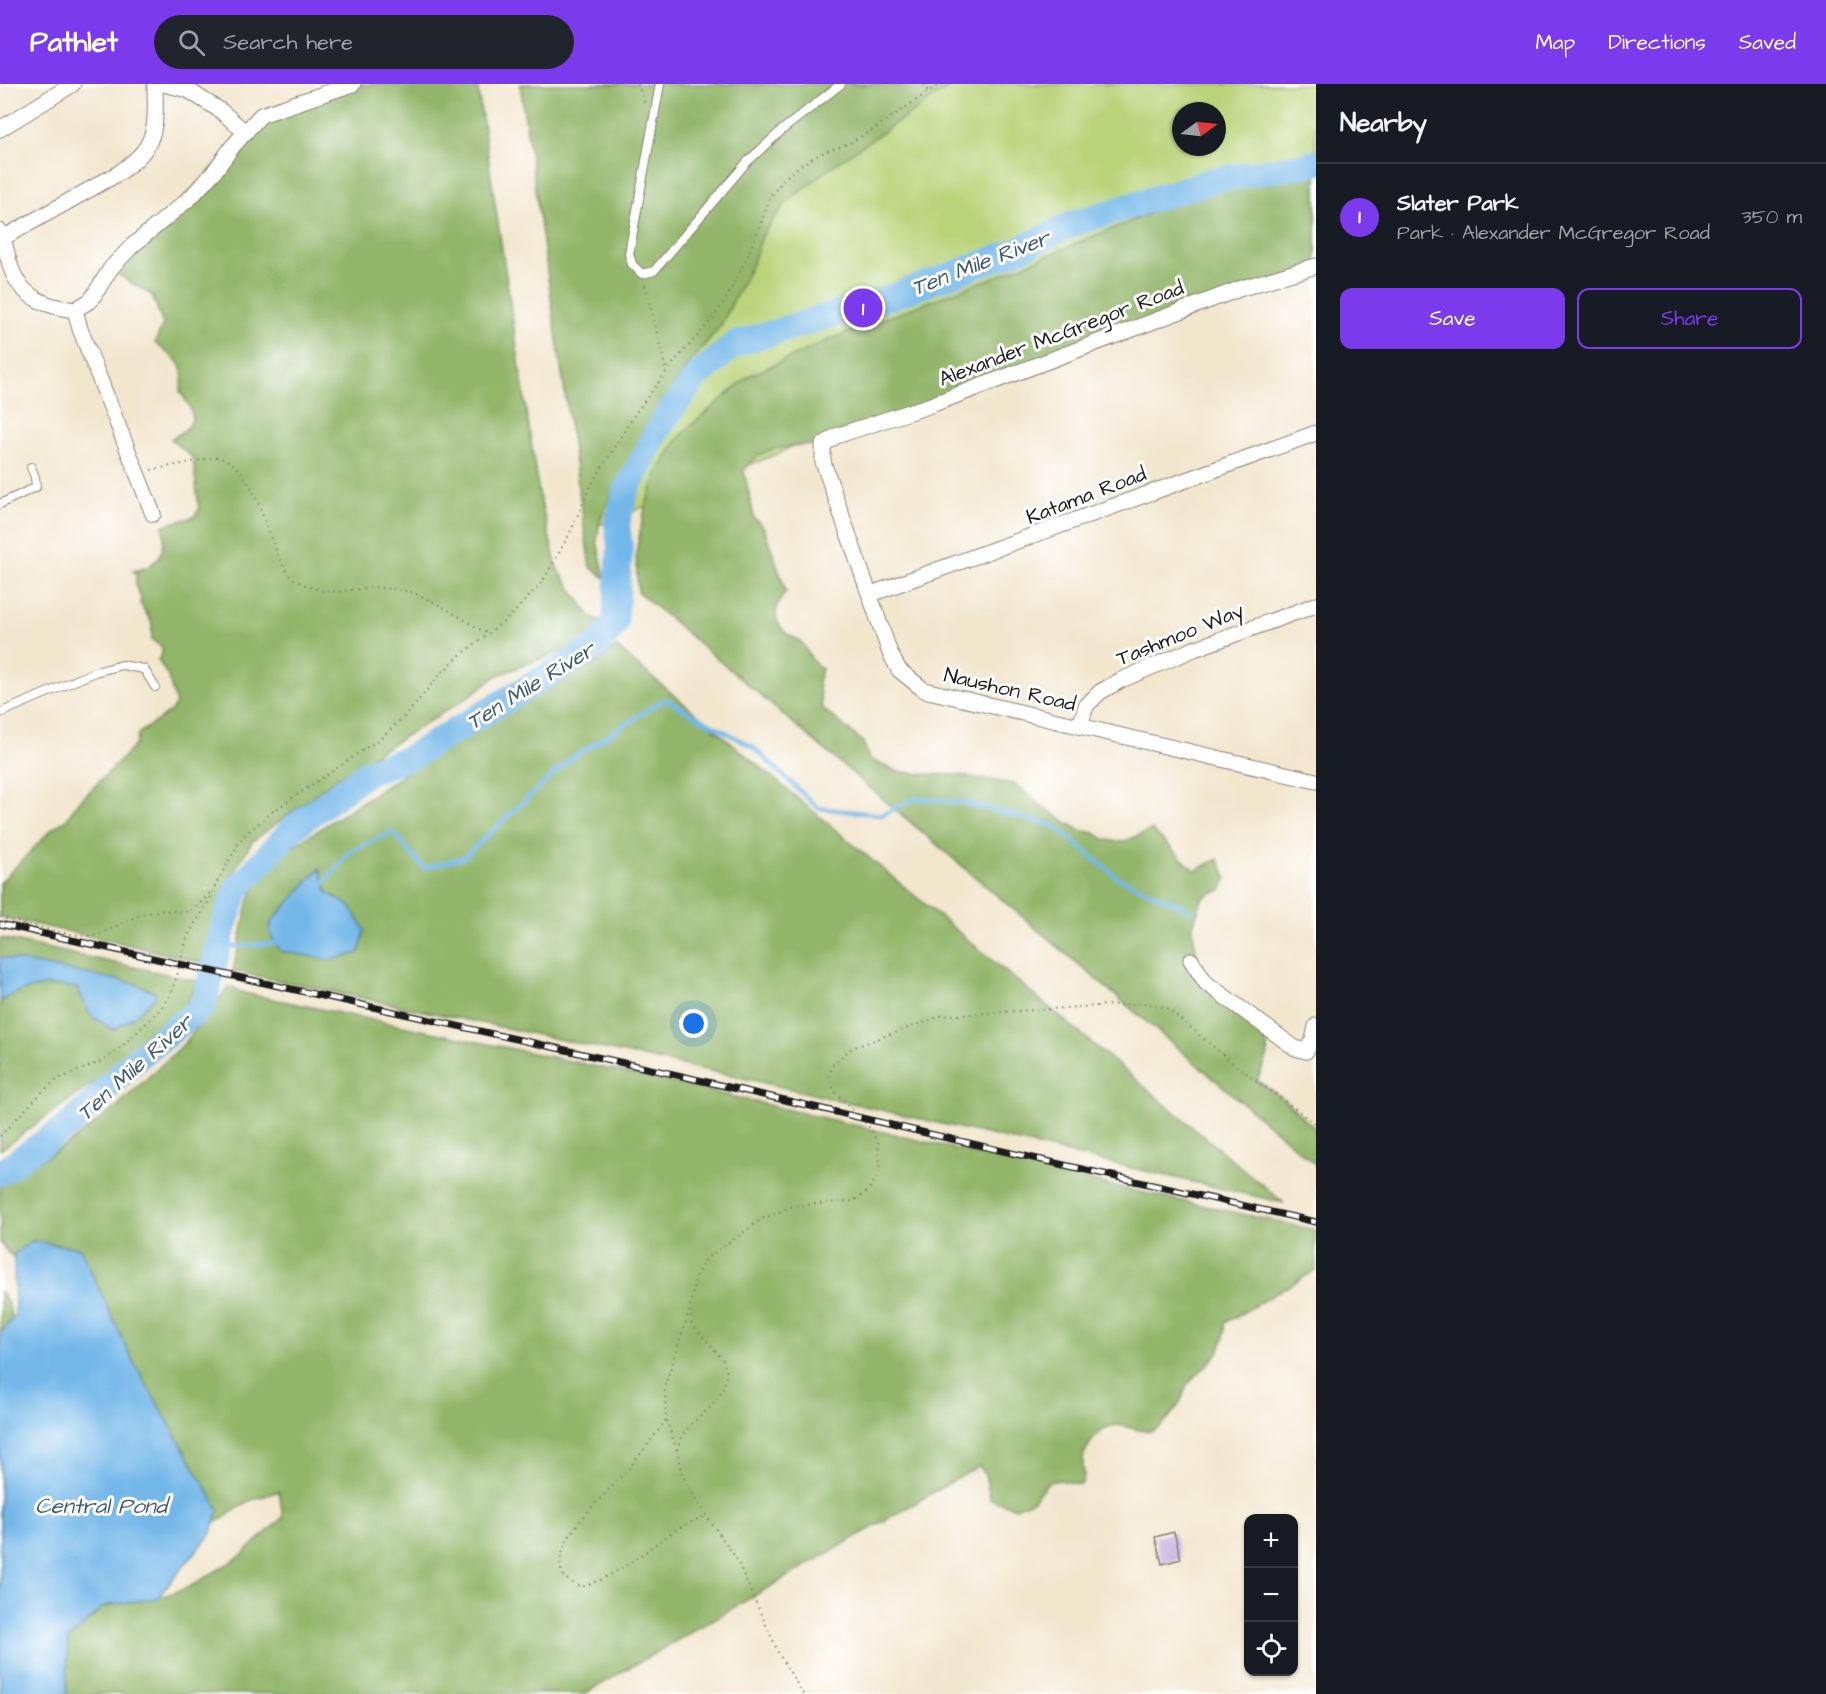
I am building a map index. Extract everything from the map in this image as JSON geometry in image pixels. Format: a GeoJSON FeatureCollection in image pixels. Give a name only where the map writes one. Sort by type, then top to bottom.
{"type":"FeatureCollection","features":[{"type":"Feature","properties":{"kind":"street"},"geometry":{"type":"LineString","coordinates":[[0,129],[73,84]]}},
{"type":"Feature","properties":{"kind":"street"},"geometry":{"type":"LineString","coordinates":[[156,84],[154,126],[147,146],[133,162],[119,173],[2,235],[12,271],[20,286],[40,301],[57,308],[75,310],[91,300],[111,268],[132,246],[191,196],[261,115],[353,84]]}},
{"type":"Feature","properties":{"kind":"street"},"geometry":{"type":"LineString","coordinates":[[163,84],[188,90],[221,111],[245,132]]}},
{"type":"Feature","properties":{"kind":"street","name":"Alexander McGregor Road"},"geometry":{"type":"LineString","coordinates":[[823,445],[836,436],[928,405],[1242,288],[1316,266]]}},
{"type":"Feature","properties":{"kind":"street"},"geometry":{"type":"LineString","coordinates":[[75,310],[80,329],[153,514]]}},
{"type":"Feature","properties":{"kind":"street","name":"Katama Road"},"geometry":{"type":"LineString","coordinates":[[871,594],[1316,433]]}},
{"type":"Feature","properties":{"kind":"street","name":"Naushon Road"},"geometry":{"type":"LineString","coordinates":[[823,445],[823,462],[890,653],[899,670],[924,690],[1316,781]]}},
{"type":"Feature","properties":{"kind":"street","name":"Tashmoo Way"},"geometry":{"type":"LineString","coordinates":[[1080,726],[1086,705],[1100,692],[1121,680],[1194,649],[1316,605]]}},
{"type":"Feature","properties":{"kind":"street"},"geometry":{"type":"LineString","coordinates":[[1191,960],[1206,983],[1295,1048],[1305,1051],[1313,1040],[1316,1026]]}},
{"type":"Feature","properties":{"kind":"lane"},"geometry":{"type":"LineString","coordinates":[[660,84],[629,254],[632,264],[642,274],[654,271],[747,162],[797,117],[841,84]]}},
{"type":"Feature","properties":{"kind":"lane"},"geometry":{"type":"LineString","coordinates":[[0,504],[36,488],[31,467]]}},
{"type":"Feature","properties":{"kind":"lane"},"geometry":{"type":"LineString","coordinates":[[0,713],[95,672],[122,665],[144,669],[155,687]]}},
{"type":"Feature","properties":{"kind":"path"},"geometry":{"type":"LineString","coordinates":[[924,84],[928,92]]}},
{"type":"Feature","properties":{"kind":"path"},"geometry":{"type":"LineString","coordinates":[[0,917],[78,935],[94,936],[147,913],[186,912],[199,907],[215,886],[238,844],[251,830],[272,812],[381,738],[408,713],[436,679],[459,657],[510,617],[543,581],[570,533],[591,485],[637,411],[725,301],[747,258],[771,196],[785,178],[802,164],[822,153],[868,133],[940,84]]}},
{"type":"Feature","properties":{"kind":"path"},"geometry":{"type":"LineString","coordinates":[[642,274],[667,372]]}},
{"type":"Feature","properties":{"kind":"path"},"geometry":{"type":"LineString","coordinates":[[137,473],[217,456],[227,459],[239,468],[257,501],[278,554],[292,579],[312,588],[339,593],[382,588],[414,593],[488,634]]}},
{"type":"Feature","properties":{"kind":"path"},"geometry":{"type":"LineString","coordinates":[[0,1136],[57,1079],[100,1062],[118,1050],[160,1010],[170,995],[187,937],[215,886]]}},
{"type":"Feature","properties":{"kind":"path"},"geometry":{"type":"LineString","coordinates":[[803,1694],[779,1654],[736,1558],[706,1516],[681,1472],[677,1450],[666,1420],[665,1386],[690,1308],[696,1275],[707,1258],[762,1219],[792,1206],[853,1201],[868,1191],[876,1179],[880,1164],[878,1143],[871,1129],[834,1091],[829,1077],[833,1064],[852,1048],[940,1016],[1143,1003],[1166,1007],[1235,1065],[1316,1124]]}},
{"type":"Feature","properties":{"kind":"path"},"geometry":{"type":"LineString","coordinates":[[677,1450],[681,1438],[690,1425],[711,1407],[722,1392],[727,1373],[723,1360],[692,1324],[690,1308]]}},
{"type":"Feature","properties":{"kind":"path"},"geometry":{"type":"LineString","coordinates":[[666,1420],[628,1469],[586,1515],[564,1546],[561,1568],[564,1578],[580,1587],[595,1583],[633,1563],[674,1531],[706,1516]]}},
{"type":"Feature","properties":{"kind":"green space"},"geometry":{"type":"Polygon","coordinates":[[[362,84],[477,84],[539,494],[557,568],[590,616],[601,621],[598,628],[576,646],[498,675],[464,700],[334,780],[252,842],[234,871],[216,913],[203,963],[0,917],[0,883],[51,830],[68,818],[75,806],[136,744],[138,734],[171,711],[176,704],[168,676],[158,660],[162,654],[162,647],[152,640],[152,623],[140,603],[136,574],[133,571],[150,566],[160,556],[164,542],[163,525],[194,517],[199,510],[193,458],[171,439],[190,424],[192,413],[180,391],[183,374],[178,362],[155,343],[163,324],[152,295],[114,272],[231,149],[273,114],[362,84]]]}},
{"type":"Feature","properties":{"kind":"green space"},"geometry":{"type":"Polygon","coordinates":[[[520,84],[954,84],[831,167],[784,205],[762,236],[753,262],[721,325],[691,361],[643,432],[600,519],[597,541],[605,578],[590,567],[520,84]]]}},
{"type":"Feature","properties":{"kind":"green space"},"geometry":{"type":"Polygon","coordinates":[[[529,84],[1316,84],[1316,252],[858,413],[779,453],[596,526],[529,84]]]}},
{"type":"Feature","properties":{"kind":"green space"},"geometry":{"type":"Polygon","coordinates":[[[1316,165],[1316,265],[817,445],[786,447],[766,452],[757,456],[744,471],[754,518],[764,528],[786,591],[777,607],[778,622],[786,633],[802,643],[813,661],[822,669],[818,682],[822,708],[863,742],[869,759],[896,771],[959,775],[1015,784],[1040,805],[1079,830],[1094,833],[1106,840],[1123,842],[1152,830],[1195,871],[1218,859],[1227,878],[1221,890],[1202,899],[1192,928],[1197,956],[1192,971],[1265,1032],[1268,1055],[1257,1081],[1280,1096],[1316,1129],[1316,1165],[638,592],[636,552],[645,508],[657,473],[676,442],[688,428],[749,376],[831,339],[1002,274],[1197,194],[1316,165]]]}},
{"type":"Feature","properties":{"kind":"green space"},"geometry":{"type":"Polygon","coordinates":[[[616,647],[1284,1203],[734,1076],[233,971],[249,899],[262,875],[283,853],[496,714],[599,661],[616,647]],[[320,869],[269,927],[350,906],[327,892],[320,869]]]}},
{"type":"Feature","properties":{"kind":"green space"},"geometry":{"type":"Polygon","coordinates":[[[0,938],[198,981],[188,1001],[150,1042],[0,1150],[0,1001],[38,987],[77,988],[28,964],[0,957],[0,938]],[[78,988],[90,1015],[135,1016],[78,988]]]}},
{"type":"Feature","properties":{"kind":"green space"},"geometry":{"type":"Polygon","coordinates":[[[229,987],[244,993],[675,1083],[1131,1190],[1315,1230],[1316,1270],[1225,1323],[1223,1343],[1219,1350],[1188,1384],[1176,1408],[1157,1428],[1143,1431],[1119,1425],[1100,1432],[1084,1455],[1084,1474],[1081,1485],[1060,1480],[1048,1482],[1032,1501],[1016,1508],[990,1499],[985,1474],[979,1466],[584,1694],[68,1694],[48,1648],[80,1610],[112,1606],[139,1592],[164,1596],[191,1586],[241,1556],[283,1517],[279,1491],[249,1501],[209,1527],[0,1455],[0,1396],[28,1270],[0,1243],[0,1185],[68,1144],[115,1108],[184,1044],[229,987]]]}},
{"type":"Feature","properties":{"kind":"green space"},"geometry":{"type":"Polygon","coordinates":[[[0,1291],[9,1305],[15,1334],[0,1345],[0,1291]]]}},
{"type":"Feature","properties":{"kind":"water"},"geometry":{"type":"Polygon","coordinates":[[[320,868],[327,892],[350,906],[365,930],[359,953],[330,960],[281,951],[271,936],[270,929],[273,920],[320,868]]]}},
{"type":"Feature","properties":{"kind":"water"},"geometry":{"type":"Polygon","coordinates":[[[0,957],[134,983],[156,993],[155,997],[135,1016],[113,1030],[90,1015],[77,988],[37,987],[0,1001],[0,957]]]}},
{"type":"Feature","properties":{"kind":"water","name":"Central Pond"},"geometry":{"type":"Polygon","coordinates":[[[32,1241],[80,1248],[133,1361],[219,1510],[211,1534],[157,1598],[104,1606],[68,1640],[67,1694],[0,1694],[0,1334],[15,1315],[14,1254],[32,1241]]]}},
{"type":"Feature","properties":{"kind":"building"},"geometry":{"type":"Polygon","coordinates":[[[1174,1532],[1181,1559],[1162,1564],[1155,1537],[1174,1532]]]}},
{"type":"Feature","properties":{"kind":"waterway","name":"Ten Mile River"},"geometry":{"type":"LineString","coordinates":[[0,1173],[73,1122],[137,1058],[203,1006],[225,922],[237,889],[293,828],[368,772],[409,758],[597,646],[615,624],[620,547],[617,523],[626,491],[661,424],[696,377],[735,344],[891,297],[1016,251],[1075,223],[1214,180],[1316,163]]}},
{"type":"Feature","properties":{"kind":"waterway"},"geometry":{"type":"LineString","coordinates":[[322,886],[349,852],[393,832],[424,868],[463,858],[569,760],[665,699],[753,747],[818,808],[882,815],[915,798],[964,803],[1055,826],[1118,878],[1193,911]]}},
{"type":"Feature","properties":{"kind":"waterway"},"geometry":{"type":"LineString","coordinates":[[218,948],[277,943],[280,940]]}},
{"type":"Feature","properties":{"kind":"railway"},"geometry":{"type":"LineString","coordinates":[[0,924],[673,1074],[1316,1222]]}},
{"type":"Feature","properties":{"kind":"place","name":"Slater Park"},"geometry":{"type":"Point","coordinates":[863,308]}}]}
